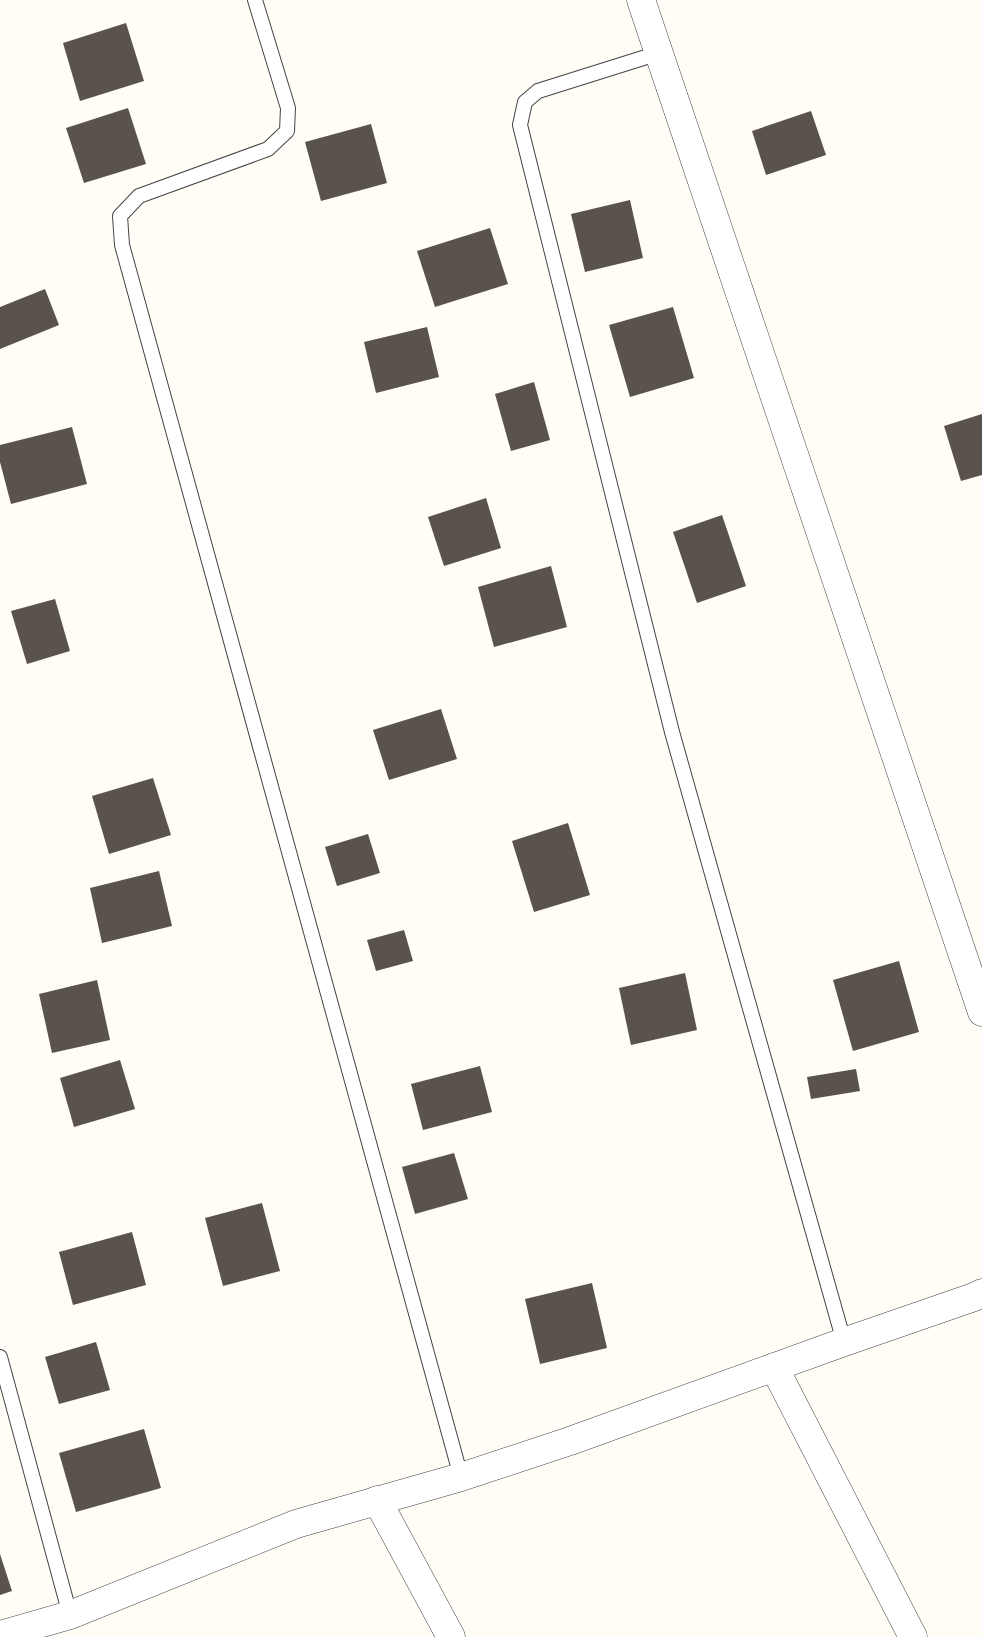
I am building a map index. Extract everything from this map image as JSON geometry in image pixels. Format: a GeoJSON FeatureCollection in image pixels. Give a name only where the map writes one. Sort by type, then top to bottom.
{"type":"FeatureCollection","features":[{"type":"Feature","properties":{"kind":"street"},"geometry":{"type":"LineString","coordinates":[[641,0],[982,1012]]}},
{"type":"Feature","properties":{"kind":"street"},"geometry":{"type":"LineString","coordinates":[[0,1635],[70,1615],[296,1524],[460,1477],[570,1441],[982,1293]]}},
{"type":"Feature","properties":{"kind":"street"},"geometry":{"type":"LineString","coordinates":[[774,1367],[913,1637]]}},
{"type":"Feature","properties":{"kind":"street"},"geometry":{"type":"LineString","coordinates":[[378,1500],[452,1637]]}},
{"type":"Feature","properties":{"kind":"lane"},"geometry":{"type":"LineString","coordinates":[[255,0],[288,108],[287,130],[268,149],[139,196],[120,216],[122,245],[460,1477]]}},
{"type":"Feature","properties":{"kind":"lane"},"geometry":{"type":"LineString","coordinates":[[659,53],[538,91],[525,102],[520,125],[672,732],[844,1342]]}},
{"type":"Feature","properties":{"kind":"lane"},"geometry":{"type":"LineString","coordinates":[[0,1357],[70,1615]]}},
{"type":"Feature","properties":{"kind":"building"},"geometry":{"type":"Polygon","coordinates":[[[126,23],[144,81],[80,101],[63,43],[126,23]]]}},
{"type":"Feature","properties":{"kind":"building"},"geometry":{"type":"Polygon","coordinates":[[[128,108],[146,164],[84,183],[66,128],[128,108]]]}},
{"type":"Feature","properties":{"kind":"building"},"geometry":{"type":"Polygon","coordinates":[[[811,111],[826,155],[766,175],[752,131],[811,111]]]}},
{"type":"Feature","properties":{"kind":"building"},"geometry":{"type":"Polygon","coordinates":[[[371,124],[387,183],[321,201],[305,142],[371,124]]]}},
{"type":"Feature","properties":{"kind":"building"},"geometry":{"type":"Polygon","coordinates":[[[630,200],[643,258],[585,272],[571,214],[630,200]]]}},
{"type":"Feature","properties":{"kind":"building"},"geometry":{"type":"Polygon","coordinates":[[[490,228],[508,284],[435,307],[417,251],[490,228]]]}},
{"type":"Feature","properties":{"kind":"building"},"geometry":{"type":"Polygon","coordinates":[[[45,289],[59,325],[0,349],[0,307],[45,289]]]}},
{"type":"Feature","properties":{"kind":"building"},"geometry":{"type":"Polygon","coordinates":[[[673,307],[694,378],[630,397],[609,325],[673,307]]]}},
{"type":"Feature","properties":{"kind":"building"},"geometry":{"type":"Polygon","coordinates":[[[427,327],[439,377],[376,393],[364,342],[427,327]]]}},
{"type":"Feature","properties":{"kind":"building"},"geometry":{"type":"Polygon","coordinates":[[[534,382],[550,440],[511,451],[495,394],[534,382]]]}},
{"type":"Feature","properties":{"kind":"building"},"geometry":{"type":"Polygon","coordinates":[[[982,414],[982,475],[961,481],[944,426],[982,414]]]}},
{"type":"Feature","properties":{"kind":"building"},"geometry":{"type":"Polygon","coordinates":[[[72,427],[87,484],[11,504],[0,462],[0,445],[72,427]]]}},
{"type":"Feature","properties":{"kind":"building"},"geometry":{"type":"Polygon","coordinates":[[[486,498],[501,548],[444,566],[428,517],[486,498]]]}},
{"type":"Feature","properties":{"kind":"building"},"geometry":{"type":"Polygon","coordinates":[[[722,515],[746,586],[697,603],[673,532],[722,515]]]}},
{"type":"Feature","properties":{"kind":"building"},"geometry":{"type":"Polygon","coordinates":[[[551,566],[567,627],[494,647],[478,587],[551,566]]]}},
{"type":"Feature","properties":{"kind":"building"},"geometry":{"type":"Polygon","coordinates":[[[55,599],[70,651],[27,664],[11,611],[55,599]]]}},
{"type":"Feature","properties":{"kind":"building"},"geometry":{"type":"Polygon","coordinates":[[[441,709],[457,759],[389,780],[373,730],[441,709]]]}},
{"type":"Feature","properties":{"kind":"building"},"geometry":{"type":"Polygon","coordinates":[[[153,778],[171,835],[109,854],[92,796],[153,778]]]}},
{"type":"Feature","properties":{"kind":"building"},"geometry":{"type":"Polygon","coordinates":[[[568,823],[590,895],[534,912],[512,841],[568,823]]]}},
{"type":"Feature","properties":{"kind":"building"},"geometry":{"type":"Polygon","coordinates":[[[368,834],[380,873],[337,886],[325,847],[368,834]]]}},
{"type":"Feature","properties":{"kind":"building"},"geometry":{"type":"Polygon","coordinates":[[[159,871],[172,926],[102,943],[90,888],[159,871]]]}},
{"type":"Feature","properties":{"kind":"building"},"geometry":{"type":"Polygon","coordinates":[[[404,930],[413,961],[376,971],[367,940],[404,930]]]}},
{"type":"Feature","properties":{"kind":"building"},"geometry":{"type":"Polygon","coordinates":[[[899,961],[919,1032],[853,1051],[833,980],[899,961]]]}},
{"type":"Feature","properties":{"kind":"building"},"geometry":{"type":"Polygon","coordinates":[[[685,973],[697,1030],[631,1045],[619,988],[685,973]]]}},
{"type":"Feature","properties":{"kind":"building"},"geometry":{"type":"Polygon","coordinates":[[[97,980],[110,1040],[52,1053],[39,994],[97,980]]]}},
{"type":"Feature","properties":{"kind":"building"},"geometry":{"type":"Polygon","coordinates":[[[120,1060],[135,1109],[74,1127],[60,1078],[120,1060]]]}},
{"type":"Feature","properties":{"kind":"building"},"geometry":{"type":"Polygon","coordinates":[[[480,1066],[492,1112],[423,1130],[411,1084],[480,1066]]]}},
{"type":"Feature","properties":{"kind":"building"},"geometry":{"type":"Polygon","coordinates":[[[856,1069],[860,1091],[811,1099],[807,1077],[856,1069]]]}},
{"type":"Feature","properties":{"kind":"building"},"geometry":{"type":"Polygon","coordinates":[[[454,1153],[468,1199],[415,1214],[402,1167],[454,1153]]]}},
{"type":"Feature","properties":{"kind":"building"},"geometry":{"type":"Polygon","coordinates":[[[262,1203],[280,1271],[223,1286],[205,1218],[262,1203]]]}},
{"type":"Feature","properties":{"kind":"building"},"geometry":{"type":"Polygon","coordinates":[[[132,1232],[146,1285],[73,1305],[59,1252],[132,1232]]]}},
{"type":"Feature","properties":{"kind":"building"},"geometry":{"type":"Polygon","coordinates":[[[592,1283],[607,1348],[540,1364],[525,1299],[592,1283]]]}},
{"type":"Feature","properties":{"kind":"building"},"geometry":{"type":"Polygon","coordinates":[[[96,1342],[110,1390],[59,1404],[45,1357],[96,1342]]]}},
{"type":"Feature","properties":{"kind":"building"},"geometry":{"type":"Polygon","coordinates":[[[144,1429],[161,1488],[76,1512],[59,1453],[144,1429]]]}},
{"type":"Feature","properties":{"kind":"building"},"geometry":{"type":"Polygon","coordinates":[[[0,1554],[12,1591],[0,1595],[0,1554]]]}}]}
